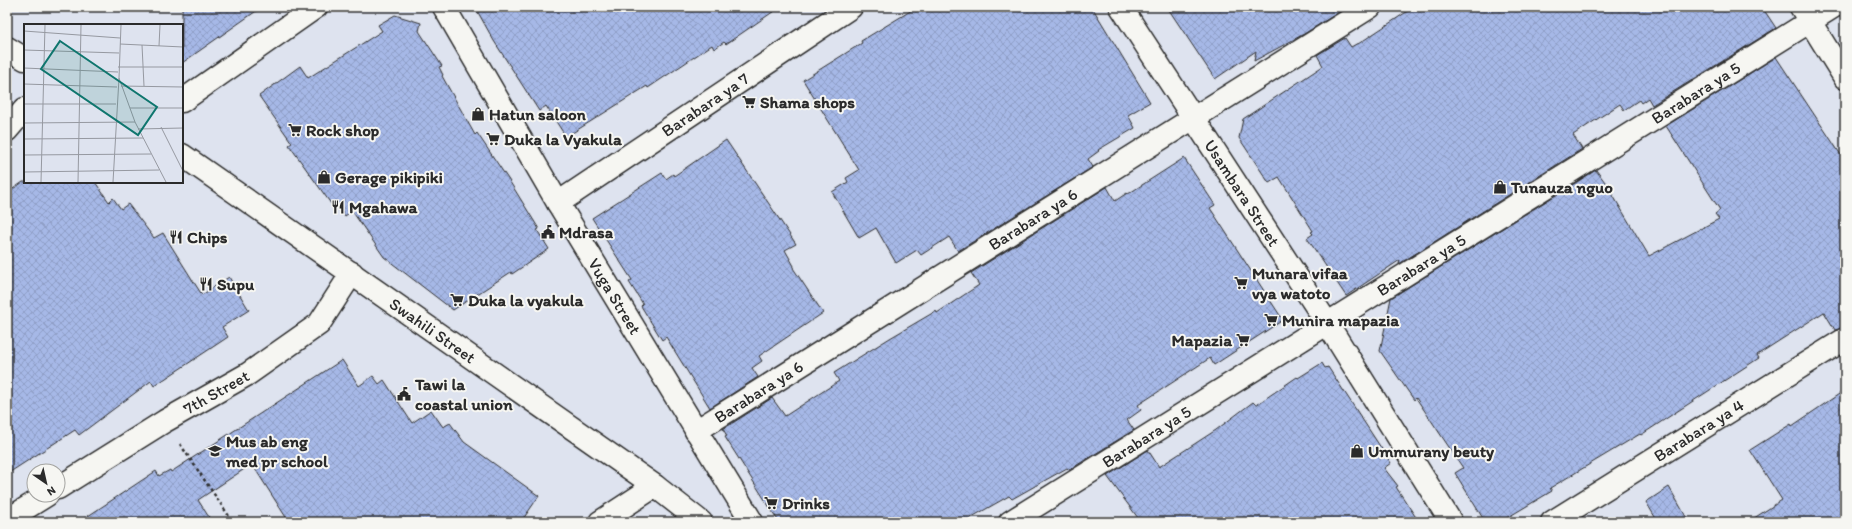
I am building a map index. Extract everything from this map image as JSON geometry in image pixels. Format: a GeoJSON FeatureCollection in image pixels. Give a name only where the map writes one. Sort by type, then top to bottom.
{"type":"FeatureCollection","features":[{"type":"Feature","properties":{"kind":"street"},"geometry":{"type":"LineString","coordinates":[[183,100],[316,7]]}},
{"type":"Feature","properties":{"kind":"street","name":"Vuga Street"},"geometry":{"type":"LineString","coordinates":[[444,7],[558,203],[752,522]]}},
{"type":"Feature","properties":{"kind":"street","name":"Barabara ya 7"},"geometry":{"type":"LineString","coordinates":[[558,203],[851,7]]}},
{"type":"Feature","properties":{"kind":"street","name":"Usambara Street"},"geometry":{"type":"LineString","coordinates":[[1121,7],[1327,323],[1451,522]]}},
{"type":"Feature","properties":{"kind":"street","name":"Barabara ya 6"},"geometry":{"type":"LineString","coordinates":[[696,430],[1370,7]]}},
{"type":"Feature","properties":{"kind":"street","name":"Barabara ya 5"},"geometry":{"type":"LineString","coordinates":[[1010,522],[1327,323],[1805,14],[1833,7]]}},
{"type":"Feature","properties":{"kind":"street"},"geometry":{"type":"LineString","coordinates":[[1805,14],[1845,78]]}},
{"type":"Feature","properties":{"kind":"street"},"geometry":{"type":"LineString","coordinates":[[7,48],[24,58]]}},
{"type":"Feature","properties":{"kind":"street"},"geometry":{"type":"LineString","coordinates":[[7,130],[24,110]]}},
{"type":"Feature","properties":{"kind":"street","name":"Swahili Street"},"geometry":{"type":"LineString","coordinates":[[183,156],[655,486],[701,522]]}},
{"type":"Feature","properties":{"kind":"street","name":"7th Street"},"geometry":{"type":"LineString","coordinates":[[66,483],[164,421],[248,374],[319,324],[352,273]]}},
{"type":"Feature","properties":{"kind":"street","name":"Barabara ya 4"},"geometry":{"type":"LineString","coordinates":[[1552,522],[1845,338]]}},
{"type":"Feature","properties":{"kind":"street"},"geometry":{"type":"LineString","coordinates":[[600,522],[655,486]]}},
{"type":"Feature","properties":{"kind":"street"},"geometry":{"type":"LineString","coordinates":[[7,520],[34,503]]}},
{"type":"Feature","properties":{"kind":"path"},"geometry":{"type":"LineString","coordinates":[[164,421],[232,522]]}},
{"type":"Feature","properties":{"kind":"building"},"geometry":{"type":"Polygon","coordinates":[[[182,7],[262,7],[183,62],[182,7]]]}},
{"type":"Feature","properties":{"kind":"building"},"geometry":{"type":"Polygon","coordinates":[[[475,7],[780,7],[726,44],[724,42],[714,49],[712,45],[648,88],[647,86],[566,137],[546,106],[539,111],[494,41],[475,7]]]}},
{"type":"Feature","properties":{"kind":"building"},"geometry":{"type":"Polygon","coordinates":[[[917,7],[1092,7],[1150,102],[1128,115],[1135,128],[1098,150],[1099,151],[1088,159],[1093,167],[958,251],[949,237],[921,255],[917,250],[896,263],[876,228],[859,238],[832,192],[848,182],[846,178],[859,170],[803,80],[862,43],[861,41],[917,7]]]}},
{"type":"Feature","properties":{"kind":"building"},"geometry":{"type":"Polygon","coordinates":[[[1167,7],[1347,7],[1304,34],[1254,61],[1256,51],[1215,79],[1167,7]]]}},
{"type":"Feature","properties":{"kind":"building"},"geometry":{"type":"Polygon","coordinates":[[[1414,7],[1762,7],[1776,28],[1652,105],[1648,98],[1641,103],[1639,100],[1624,110],[1620,104],[1573,135],[1582,149],[1399,264],[1400,260],[1346,296],[1307,238],[1313,234],[1311,232],[1313,231],[1279,177],[1269,183],[1239,138],[1243,119],[1323,66],[1317,55],[1345,38],[1351,47],[1358,44],[1414,7]]]}},
{"type":"Feature","properties":{"kind":"building"},"geometry":{"type":"Polygon","coordinates":[[[395,15],[421,23],[419,31],[442,66],[439,67],[443,75],[442,76],[475,135],[477,133],[510,182],[539,229],[537,230],[549,249],[512,274],[511,272],[453,310],[384,257],[352,211],[345,216],[338,206],[334,208],[289,145],[292,143],[259,96],[300,66],[308,78],[382,31],[378,25],[395,15]]]}},
{"type":"Feature","properties":{"kind":"building"},"geometry":{"type":"Polygon","coordinates":[[[1776,57],[1845,161],[1845,327],[1835,330],[1824,312],[1757,355],[1759,358],[1641,435],[1640,434],[1550,488],[1552,491],[1500,522],[1484,520],[1455,473],[1463,468],[1416,398],[1414,400],[1380,351],[1391,298],[1596,170],[1605,182],[1649,256],[1719,219],[1715,214],[1720,210],[1666,126],[1776,57]]]}},
{"type":"Feature","properties":{"kind":"building"},"geometry":{"type":"Polygon","coordinates":[[[726,140],[796,244],[785,250],[794,266],[793,268],[823,313],[759,356],[762,361],[752,368],[758,377],[710,408],[666,337],[662,340],[641,306],[643,304],[629,282],[632,280],[592,218],[662,173],[666,179],[673,174],[674,176],[726,140]]]}},
{"type":"Feature","properties":{"kind":"building"},"geometry":{"type":"Polygon","coordinates":[[[1184,158],[1215,205],[1210,208],[1283,320],[1214,365],[1210,358],[1138,405],[1141,410],[1127,420],[1134,430],[1069,470],[1067,468],[1012,499],[1009,496],[963,522],[779,522],[725,437],[727,436],[723,429],[772,398],[785,416],[839,381],[834,373],[936,311],[937,313],[979,285],[971,273],[1107,187],[1115,201],[1184,158]]]}},
{"type":"Feature","properties":{"kind":"building"},"geometry":{"type":"Polygon","coordinates":[[[23,182],[96,183],[109,202],[113,198],[121,209],[128,204],[154,238],[163,233],[202,295],[229,277],[249,310],[222,327],[228,337],[154,386],[151,381],[79,435],[75,430],[7,474],[7,193],[23,182]]]}},
{"type":"Feature","properties":{"kind":"building"},"geometry":{"type":"Polygon","coordinates":[[[342,360],[359,386],[373,376],[379,384],[384,380],[412,423],[431,410],[443,427],[450,423],[464,442],[539,496],[521,522],[289,522],[252,464],[198,500],[212,522],[79,522],[156,471],[159,476],[170,470],[171,472],[342,360]]]}},
{"type":"Feature","properties":{"kind":"building"},"geometry":{"type":"Polygon","coordinates":[[[1322,363],[1325,368],[1328,367],[1391,463],[1384,468],[1398,486],[1396,487],[1419,522],[1141,522],[1107,476],[1148,450],[1159,467],[1216,430],[1253,402],[1256,405],[1297,377],[1298,378],[1322,363]]]}},
{"type":"Feature","properties":{"kind":"building"},"geometry":{"type":"Polygon","coordinates":[[[1845,390],[1845,522],[1748,522],[1782,500],[1750,450],[1791,424],[1792,426],[1845,390]]]}},
{"type":"Feature","properties":{"kind":"building"},"geometry":{"type":"Polygon","coordinates":[[[1669,487],[1689,522],[1658,522],[1646,502],[1669,487]]]}},
{"type":"Feature","properties":{"kind":"place","name":"Shama shops"},"geometry":{"type":"Point","coordinates":[749,102]}},
{"type":"Feature","properties":{"kind":"place","name":"Hatun saloon"},"geometry":{"type":"Point","coordinates":[478,114]}},
{"type":"Feature","properties":{"kind":"place","name":"Rock shop"},"geometry":{"type":"Point","coordinates":[295,130]}},
{"type":"Feature","properties":{"kind":"place","name":"Duka la Vyakula"},"geometry":{"type":"Point","coordinates":[493,139]}},
{"type":"Feature","properties":{"kind":"place","name":"Gerage pikipiki"},"geometry":{"type":"Point","coordinates":[324,177]}},
{"type":"Feature","properties":{"kind":"place","name":"Tunauza nguo"},"geometry":{"type":"Point","coordinates":[1500,187]}},
{"type":"Feature","properties":{"kind":"place","name":"Mgahawa"},"geometry":{"type":"Point","coordinates":[338,207]}},
{"type":"Feature","properties":{"kind":"place","name":"Mdrasa"},"geometry":{"type":"Point","coordinates":[548,232]}},
{"type":"Feature","properties":{"kind":"place","name":"Chips"},"geometry":{"type":"Point","coordinates":[176,237]}},
{"type":"Feature","properties":{"kind":"place","name":"Munara vifaa vya watoto"},"geometry":{"type":"Point","coordinates":[1241,283]}},
{"type":"Feature","properties":{"kind":"place","name":"Supu"},"geometry":{"type":"Point","coordinates":[206,284]}},
{"type":"Feature","properties":{"kind":"place","name":"Duka la vyakula"},"geometry":{"type":"Point","coordinates":[457,300]}},
{"type":"Feature","properties":{"kind":"place","name":"Munira mapazia"},"geometry":{"type":"Point","coordinates":[1271,320]}},
{"type":"Feature","properties":{"kind":"place","name":"Mapazia"},"geometry":{"type":"Point","coordinates":[1243,340]}},
{"type":"Feature","properties":{"kind":"place","name":"Tawi la coastal union"},"geometry":{"type":"Point","coordinates":[404,394]}},
{"type":"Feature","properties":{"kind":"place","name":"Mus ab eng med pr school"},"geometry":{"type":"Point","coordinates":[215,451]}},
{"type":"Feature","properties":{"kind":"place","name":"Ummurany beuty"},"geometry":{"type":"Point","coordinates":[1357,451]}},
{"type":"Feature","properties":{"kind":"place","name":"Drinks"},"geometry":{"type":"Point","coordinates":[771,503]}}]}
